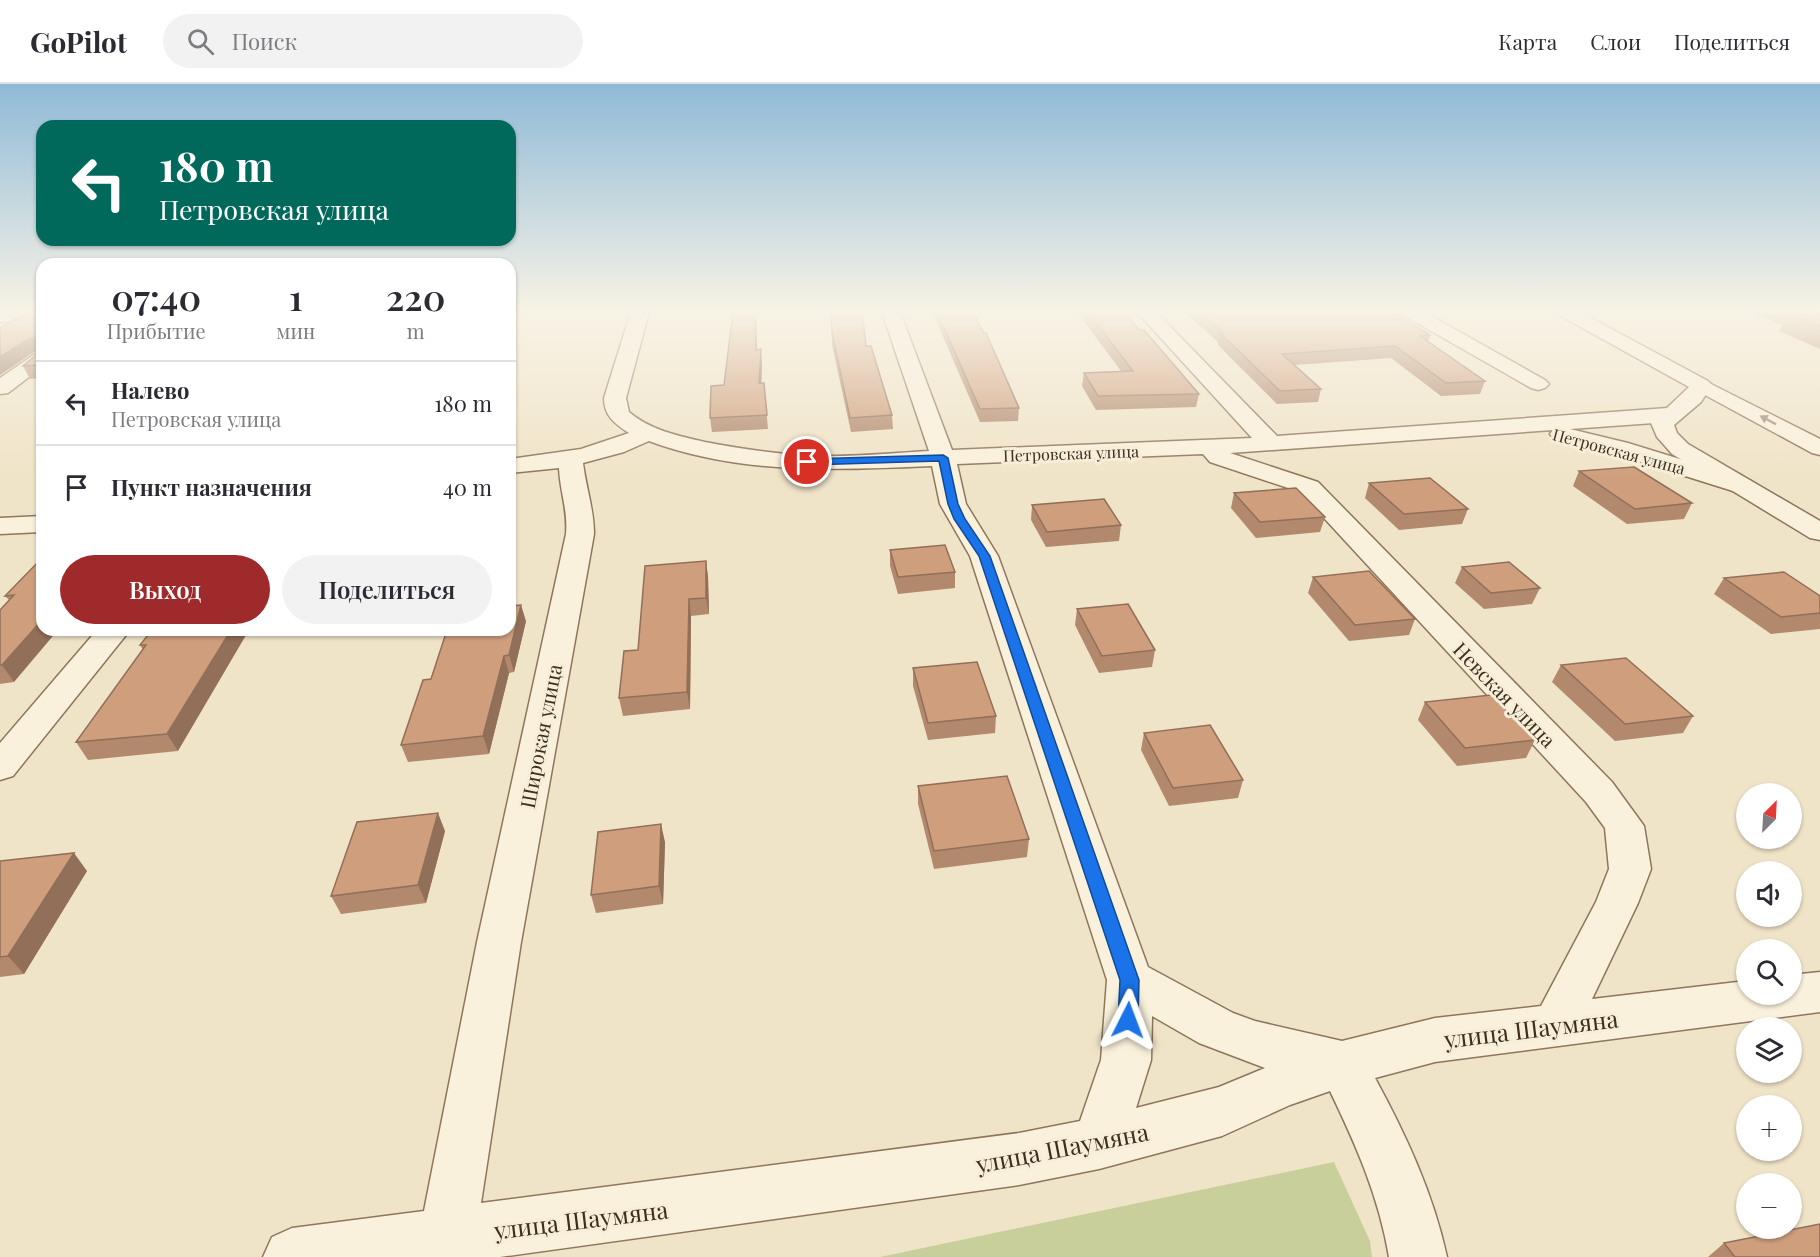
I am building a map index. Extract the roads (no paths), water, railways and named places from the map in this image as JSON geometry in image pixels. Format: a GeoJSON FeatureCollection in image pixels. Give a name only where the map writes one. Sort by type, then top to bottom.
{"type":"FeatureCollection","features":[{"type":"Feature","properties":{"kind":"street"},"geometry":{"type":"LineString","coordinates":[[0,388],[30,367]]}},
{"type":"Feature","properties":{"kind":"street"},"geometry":{"type":"LineString","coordinates":[[624,367],[615,398],[615,409],[622,418],[649,433]]}},
{"type":"Feature","properties":{"kind":"street"},"geometry":{"type":"LineString","coordinates":[[910,367],[943,458],[953,504],[984,556],[1130,980],[1126,1060],[1099,1143]]}},
{"type":"Feature","properties":{"kind":"street"},"geometry":{"type":"LineString","coordinates":[[1198,367],[1271,444]]}},
{"type":"Feature","properties":{"kind":"street"},"geometry":{"type":"LineString","coordinates":[[1508,367],[1538,384]]}},
{"type":"Feature","properties":{"kind":"street"},"geometry":{"type":"LineString","coordinates":[[1667,367],[1820,448]]}},
{"type":"Feature","properties":{"kind":"street"},"geometry":{"type":"LineString","coordinates":[[1701,385],[1693,397],[1668,415],[1662,423],[1664,431],[1672,442],[1680,449],[1820,532]]}},
{"type":"Feature","properties":{"kind":"street","name":"Петровская улица"},"geometry":{"type":"LineString","coordinates":[[649,433],[735,455],[794,462],[1271,444],[1668,415]]}},
{"type":"Feature","properties":{"kind":"street","name":"Петровская улица"},"geometry":{"type":"LineString","coordinates":[[1495,426],[1553,432],[1585,439],[1742,486]]}},
{"type":"Feature","properties":{"kind":"street"},"geometry":{"type":"LineString","coordinates":[[516,465],[602,453],[649,433]]}},
{"type":"Feature","properties":{"kind":"street","name":"Невская улица"},"geometry":{"type":"LineString","coordinates":[[1210,447],[1219,457],[1309,487],[1599,792],[1624,826],[1630,869],[1617,903],[1556,1023]]}},
{"type":"Feature","properties":{"kind":"street","name":"Широкая улица"},"geometry":{"type":"LineString","coordinates":[[448,1235],[499,942],[580,534],[581,512],[573,489],[571,459]]}},
{"type":"Feature","properties":{"kind":"street"},"geometry":{"type":"LineString","coordinates":[[0,526],[36,524]]}},
{"type":"Feature","properties":{"kind":"street"},"geometry":{"type":"LineString","coordinates":[[0,766],[109,636]]}},
{"type":"Feature","properties":{"kind":"street"},"geometry":{"type":"LineString","coordinates":[[1130,980],[1216,1028],[1254,1043],[1342,1064],[1393,1167],[1412,1219],[1418,1257]]}},
{"type":"Feature","properties":{"kind":"street","name":"улица Шаумяна"},"geometry":{"type":"LineString","coordinates":[[292,1257],[448,1235],[514,1243],[1019,1159],[1099,1143],[1222,1111],[1278,1086],[1342,1064],[1435,1040],[1556,1023],[1697,1009],[1820,992]]}}]}
